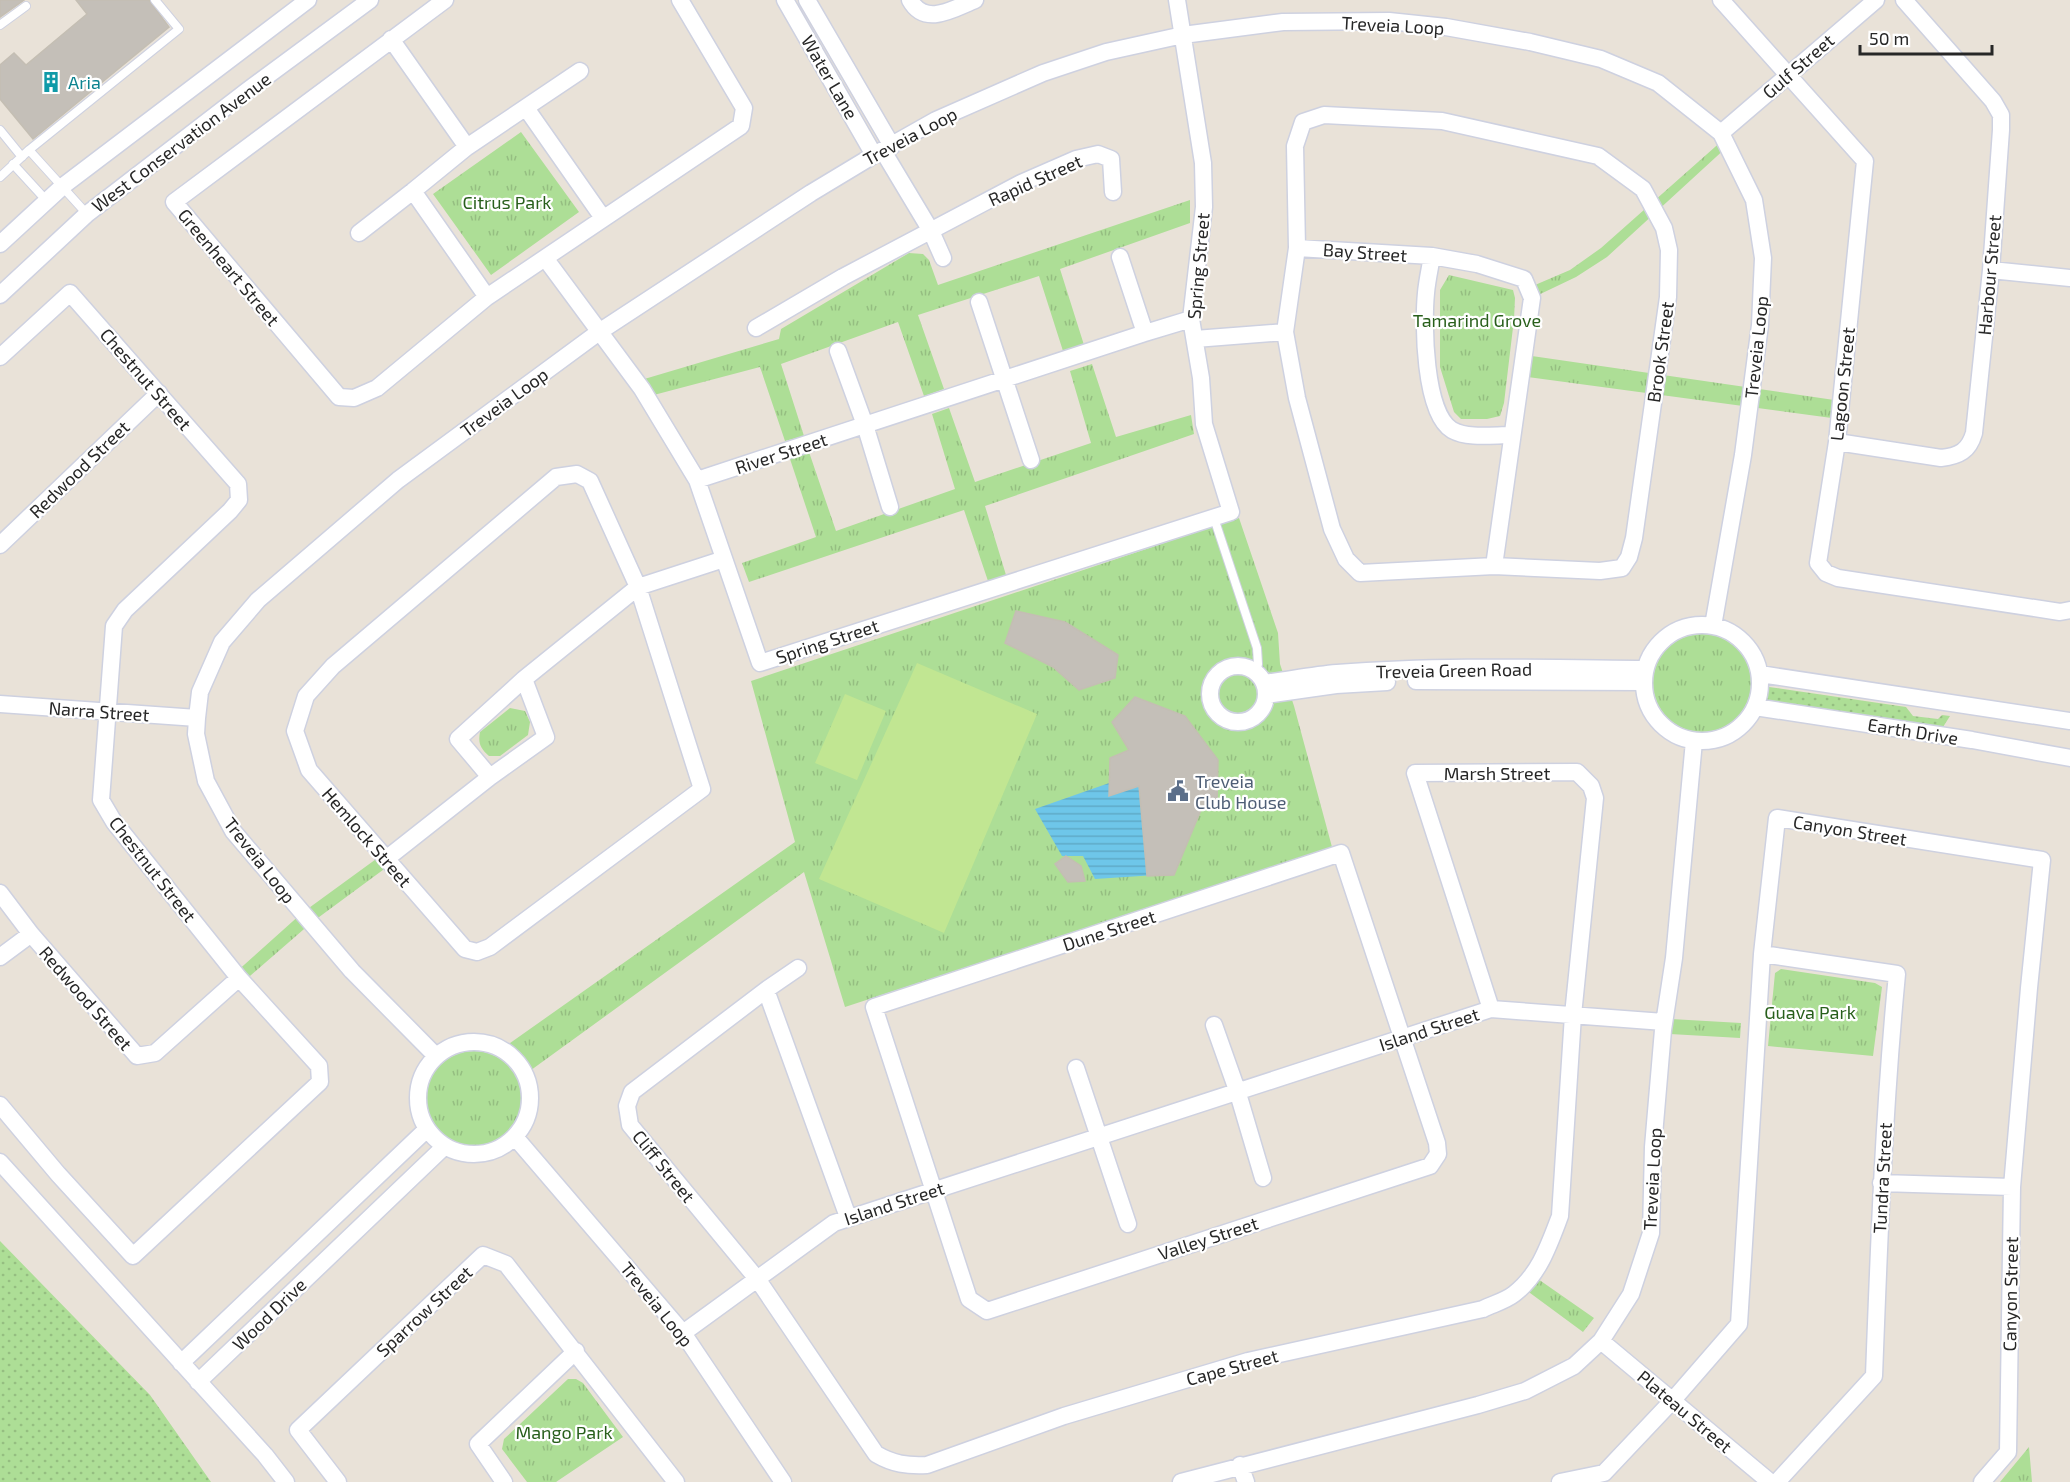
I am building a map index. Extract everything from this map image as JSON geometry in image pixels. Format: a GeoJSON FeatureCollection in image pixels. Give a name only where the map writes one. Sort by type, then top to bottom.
{"type":"FeatureCollection","features":[{"type":"Feature","properties":{"kind":"street","name":"West Conservation Avenue"},"geometry":{"type":"LineString","coordinates":[[0,244],[63,186],[308,0]]}},
{"type":"Feature","properties":{"kind":"street","name":"West Conservation Avenue"},"geometry":{"type":"LineString","coordinates":[[0,295],[87,214],[370,0]]}},
{"type":"Feature","properties":{"kind":"street","name":"Greenheart Street"},"geometry":{"type":"LineString","coordinates":[[445,0],[174,202],[339,397],[354,398],[377,388],[487,297],[741,126],[744,108],[680,0]]}},
{"type":"Feature","properties":{"kind":"street","name":"Water Lane"},"geometry":{"type":"LineString","coordinates":[[785,0],[883,150]]}},
{"type":"Feature","properties":{"kind":"street","name":"Water Lane"},"geometry":{"type":"LineString","coordinates":[[807,0],[883,150]]}},
{"type":"Feature","properties":{"kind":"street"},"geometry":{"type":"LineString","coordinates":[[910,0],[913,6],[924,14],[938,15],[975,0]]}},
{"type":"Feature","properties":{"kind":"street","name":"Spring Street"},"geometry":{"type":"LineString","coordinates":[[599,332],[642,389],[697,480],[760,663],[1217,526],[1231,512],[1204,424],[1191,319],[1203,207],[1203,163],[1177,0]]}},
{"type":"Feature","properties":{"kind":"street","name":"Lagoon Street"},"geometry":{"type":"LineString","coordinates":[[1721,0],[1865,161],[1837,442],[1818,562],[1826,573],[1838,578],[2060,612],[2070,610]]}},
{"type":"Feature","properties":{"kind":"street","name":"Gulf Street"},"geometry":{"type":"LineString","coordinates":[[1721,133],[1876,0]]}},
{"type":"Feature","properties":{"kind":"street","name":"Harbour Street"},"geometry":{"type":"LineString","coordinates":[[1837,442],[1941,458],[1956,457],[1965,451],[1974,433],[1991,270],[2001,115],[1993,101],[1904,0]]}},
{"type":"Feature","properties":{"kind":"street","name":"Treveia Loop"},"geometry":{"type":"LineString","coordinates":[[436,1056],[352,971],[233,831],[206,781],[196,734],[197,718],[200,692],[222,642],[258,600],[398,480],[599,332],[802,199],[883,150],[936,120],[1043,73],[1106,52],[1183,35],[1283,22],[1389,21],[1446,27],[1530,42],[1601,59],[1658,83],[1721,133],[1754,200],[1763,258],[1760,326],[1746,436],[1713,626]]}},
{"type":"Feature","properties":{"kind":"street"},"geometry":{"type":"LineString","coordinates":[[391,39],[467,147]]}},
{"type":"Feature","properties":{"kind":"street"},"geometry":{"type":"LineString","coordinates":[[359,233],[467,147],[580,71]]}},
{"type":"Feature","properties":{"kind":"street"},"geometry":{"type":"LineString","coordinates":[[526,108],[603,218]]}},
{"type":"Feature","properties":{"kind":"street","name":"Brook Street"},"geometry":{"type":"LineString","coordinates":[[1324,115],[1442,121],[1598,156],[1643,189],[1664,228],[1669,250],[1668,297],[1634,538],[1629,557],[1622,568],[1600,571],[1494,566],[1360,573],[1346,559],[1332,529],[1300,409],[1285,333],[1297,248],[1296,146],[1303,122],[1324,115]]}},
{"type":"Feature","properties":{"kind":"street"},"geometry":{"type":"LineString","coordinates":[[883,150],[931,231],[944,258]]}},
{"type":"Feature","properties":{"kind":"street","name":"Rapid Street"},"geometry":{"type":"LineString","coordinates":[[756,328],[843,277],[1021,183],[1077,159],[1098,154],[1111,159],[1113,192]]}},
{"type":"Feature","properties":{"kind":"street"},"geometry":{"type":"LineString","coordinates":[[413,191],[487,297]]}},
{"type":"Feature","properties":{"kind":"street","name":"Bay Street"},"geometry":{"type":"LineString","coordinates":[[1297,248],[1432,256],[1477,264],[1524,279],[1532,298],[1494,566]]}},
{"type":"Feature","properties":{"kind":"street","name":"Bay Street"},"geometry":{"type":"LineString","coordinates":[[1432,256],[1426,293],[1425,355],[1441,420],[1452,430],[1466,435],[1511,435]]}},
{"type":"Feature","properties":{"kind":"street"},"geometry":{"type":"LineString","coordinates":[[1120,257],[1144,333]]}},
{"type":"Feature","properties":{"kind":"street"},"geometry":{"type":"LineString","coordinates":[[545,258],[599,332]]}},
{"type":"Feature","properties":{"kind":"street"},"geometry":{"type":"LineString","coordinates":[[1991,270],[2070,278]]}},
{"type":"Feature","properties":{"kind":"street","name":"Chestnut Street"},"geometry":{"type":"LineString","coordinates":[[0,357],[70,293],[238,484],[239,500],[230,512],[125,610],[114,626],[101,800],[114,822],[239,978],[319,1066],[320,1082],[133,1256],[57,1174],[0,1106]]}},
{"type":"Feature","properties":{"kind":"street"},"geometry":{"type":"LineString","coordinates":[[979,302],[1031,460]]}},
{"type":"Feature","properties":{"kind":"street","name":"River Street"},"geometry":{"type":"LineString","coordinates":[[697,480],[1191,319]]}},
{"type":"Feature","properties":{"kind":"street"},"geometry":{"type":"LineString","coordinates":[[1195,339],[1285,333]]}},
{"type":"Feature","properties":{"kind":"street"},"geometry":{"type":"LineString","coordinates":[[838,351],[865,425],[890,507]]}},
{"type":"Feature","properties":{"kind":"street","name":"Redwood Street"},"geometry":{"type":"LineString","coordinates":[[0,545],[159,393]]}},
{"type":"Feature","properties":{"kind":"street","name":"Hemlock Street"},"geometry":{"type":"LineString","coordinates":[[577,474],[590,481],[638,587],[702,789],[490,947],[477,952],[465,949],[309,770],[295,731],[306,696],[333,666],[556,477],[577,474]]}},
{"type":"Feature","properties":{"kind":"street"},"geometry":{"type":"LineString","coordinates":[[490,777],[459,739],[524,679],[638,587],[724,559]]}},
{"type":"Feature","properties":{"kind":"street"},"geometry":{"type":"LineString","coordinates":[[1695,625],[1713,626],[1730,632],[1744,642],[1755,657],[1760,674],[1760,691],[1755,707],[1745,723],[1730,734],[1713,740],[1694,741],[1678,736],[1664,727],[1653,714],[1646,699],[1644,676],[1652,653],[1663,639],[1678,630],[1695,625]]}},
{"type":"Feature","properties":{"kind":"street","name":"Treveia Green Road"},"geometry":{"type":"LineString","coordinates":[[1262,683],[1336,673],[1425,669],[1540,668],[1644,676]]}},
{"type":"Feature","properties":{"kind":"street","name":"Earth Drive"},"geometry":{"type":"LineString","coordinates":[[1760,674],[2070,721]]}},
{"type":"Feature","properties":{"kind":"street"},"geometry":{"type":"LineString","coordinates":[[386,859],[546,736],[524,679]]}},
{"type":"Feature","properties":{"kind":"street","name":"Narra Street"},"geometry":{"type":"LineString","coordinates":[[0,704],[197,718]]}},
{"type":"Feature","properties":{"kind":"street","name":"Earth Drive"},"geometry":{"type":"LineString","coordinates":[[1755,707],[1972,740],[2070,758]]}},
{"type":"Feature","properties":{"kind":"street","name":"Treveia Loop"},"geometry":{"type":"LineString","coordinates":[[1181,1482],[1222,1476],[1240,1465],[1525,1391],[1574,1366],[1601,1341],[1631,1294],[1652,1233],[1653,1147],[1664,1022],[1674,957],[1694,741]]}},
{"type":"Feature","properties":{"kind":"street","name":"Marsh Street"},"geometry":{"type":"LineString","coordinates":[[1491,1009],[1415,773],[1577,772],[1591,786],[1595,798],[1573,1015]]}},
{"type":"Feature","properties":{"kind":"street","name":"Canyon Street"},"geometry":{"type":"LineString","coordinates":[[1560,1482],[1604,1473],[1740,1324],[1762,954],[1777,818],[2042,860],[2012,1187],[2008,1452],[1982,1482]]}},
{"type":"Feature","properties":{"kind":"street","name":"Dune Street"},"geometry":{"type":"LineString","coordinates":[[932,1190],[874,1007],[1341,853],[1401,1038]]}},
{"type":"Feature","properties":{"kind":"street","name":"Redwood Street"},"geometry":{"type":"LineString","coordinates":[[0,893],[31,934],[137,1056],[155,1053],[239,978]]}},
{"type":"Feature","properties":{"kind":"street"},"geometry":{"type":"LineString","coordinates":[[0,957],[31,934]]}},
{"type":"Feature","properties":{"kind":"street","name":"Tundra Street"},"geometry":{"type":"LineString","coordinates":[[1762,954],[1897,974],[1887,1078],[1874,1376],[1777,1482]]}},
{"type":"Feature","properties":{"kind":"street","name":"Cliff Street"},"geometry":{"type":"LineString","coordinates":[[758,1280],[630,1125],[627,1106],[632,1092],[798,968]]}},
{"type":"Feature","properties":{"kind":"street"},"geometry":{"type":"LineString","coordinates":[[766,990],[848,1217]]}},
{"type":"Feature","properties":{"kind":"street","name":"Island Street"},"geometry":{"type":"LineString","coordinates":[[683,1333],[834,1223],[848,1217],[1491,1009],[1664,1022]]}},
{"type":"Feature","properties":{"kind":"street","name":"Cape Street"},"geometry":{"type":"LineString","coordinates":[[758,1280],[876,1454],[891,1463],[904,1466],[927,1465],[1064,1416],[1248,1361],[1483,1309],[1512,1295],[1533,1276],[1549,1246],[1560,1216],[1573,1015]]}},
{"type":"Feature","properties":{"kind":"street"},"geometry":{"type":"LineString","coordinates":[[1214,1025],[1237,1090],[1263,1178]]}},
{"type":"Feature","properties":{"kind":"street","name":"Valley Street"},"geometry":{"type":"LineString","coordinates":[[932,1190],[969,1299],[987,1311],[1068,1285],[1430,1166],[1438,1154],[1437,1143],[1401,1038]]}},
{"type":"Feature","properties":{"kind":"street"},"geometry":{"type":"LineString","coordinates":[[468,1042],[486,1043],[502,1049],[516,1059],[526,1073],[531,1090],[531,1107],[525,1123],[506,1146],[482,1154],[469,1154],[445,1146],[427,1129],[421,1117],[418,1091],[428,1066],[436,1056],[451,1047],[468,1042]]}},
{"type":"Feature","properties":{"kind":"street"},"geometry":{"type":"LineString","coordinates":[[1076,1068],[1128,1224]]}},
{"type":"Feature","properties":{"kind":"street","name":"Wood Drive"},"geometry":{"type":"LineString","coordinates":[[181,1363],[427,1129]]}},
{"type":"Feature","properties":{"kind":"street","name":"Treveia Loop"},"geometry":{"type":"LineString","coordinates":[[515,1137],[683,1333],[783,1482]]}},
{"type":"Feature","properties":{"kind":"street","name":"Wood Drive"},"geometry":{"type":"LineString","coordinates":[[198,1382],[445,1146]]}},
{"type":"Feature","properties":{"kind":"street"},"geometry":{"type":"LineString","coordinates":[[0,1162],[265,1455],[286,1482]]}},
{"type":"Feature","properties":{"kind":"street"},"geometry":{"type":"LineString","coordinates":[[1881,1183],[2012,1187]]}},
{"type":"Feature","properties":{"kind":"street"},"geometry":{"type":"LineString","coordinates":[[322,1229],[341,1246]]}},
{"type":"Feature","properties":{"kind":"street","name":"Sparrow Street"},"geometry":{"type":"LineString","coordinates":[[338,1482],[298,1430],[483,1255],[506,1264],[676,1482]]}},
{"type":"Feature","properties":{"kind":"street","name":"Plateau Street"},"geometry":{"type":"LineString","coordinates":[[1601,1341],[1770,1482]]}},
{"type":"Feature","properties":{"kind":"street"},"geometry":{"type":"LineString","coordinates":[[504,1482],[478,1444],[576,1351]]}},
{"type":"Feature","properties":{"kind":"street"},"geometry":{"type":"LineString","coordinates":[[1240,1465],[1246,1482]]}},
{"type":"Feature","properties":{"kind":"lane"},"geometry":{"type":"LineString","coordinates":[[0,177],[29,150],[178,29],[155,0]]}},
{"type":"Feature","properties":{"kind":"lane"},"geometry":{"type":"LineString","coordinates":[[0,26],[26,6]]}},
{"type":"Feature","properties":{"kind":"lane"},"geometry":{"type":"LineString","coordinates":[[0,130],[22,157]]}},
{"type":"Feature","properties":{"kind":"lane"},"geometry":{"type":"LineString","coordinates":[[29,150],[87,214]]}},
{"type":"Feature","properties":{"kind":"lane"},"geometry":{"type":"LineString","coordinates":[[13,164],[46,200]]}},
{"type":"Feature","properties":{"kind":"lane","name":"Treveia Green Road"},"geometry":{"type":"LineString","coordinates":[[1217,526],[1255,640],[1262,683]]}},
{"type":"Feature","properties":{"kind":"green space","name":"Citrus Park"},"geometry":{"type":"Polygon","coordinates":[[[521,132],[579,212],[491,275],[433,194],[521,132]]]}},
{"type":"Feature","properties":{"kind":"green space"},"geometry":{"type":"Polygon","coordinates":[[[1724,139],[1728,146],[1607,257],[1576,277],[1532,298],[1528,288],[1570,270],[1601,248],[1724,139]]]}},
{"type":"Feature","properties":{"kind":"green space"},"geometry":{"type":"Polygon","coordinates":[[[1190,200],[1190,223],[1060,269],[1084,345],[1063,351],[1039,276],[918,315],[944,389],[924,396],[898,322],[781,364],[804,436],[785,441],[760,367],[650,396],[641,380],[779,339],[781,329],[909,253],[923,254],[929,260],[938,285],[1190,200]]]}},
{"type":"Feature","properties":{"kind":"green space","name":"Tamarind Grove"},"geometry":{"type":"Polygon","coordinates":[[[1449,275],[1513,290],[1514,319],[1504,403],[1500,416],[1487,419],[1461,419],[1454,412],[1440,367],[1440,290],[1449,275]]]}},
{"type":"Feature","properties":{"kind":"green space"},"geometry":{"type":"Polygon","coordinates":[[[1525,355],[1841,401],[1839,419],[1521,376],[1525,355]]]}},
{"type":"Feature","properties":{"kind":"green space"},"geometry":{"type":"Polygon","coordinates":[[[1092,364],[1116,437],[1191,415],[1194,434],[985,506],[1006,575],[988,581],[964,510],[749,582],[742,563],[816,537],[790,459],[809,452],[836,531],[955,489],[932,414],[949,408],[975,482],[1091,443],[1070,371],[1092,364]]]}},
{"type":"Feature","properties":{"kind":"green space"},"geometry":{"type":"Polygon","coordinates":[[[1239,518],[1278,633],[1280,664],[1294,706],[1332,847],[845,1007],[804,872],[527,1073],[517,1059],[503,1048],[795,842],[751,681],[1239,518]]]}},
{"type":"Feature","properties":{"kind":"green space"},"geometry":{"type":"Polygon","coordinates":[[[1702,634],[1721,638],[1737,648],[1747,664],[1751,683],[1747,702],[1737,718],[1721,728],[1702,732],[1683,728],[1667,718],[1657,702],[1653,683],[1657,664],[1667,648],[1683,638],[1702,634]]]}},
{"type":"Feature","properties":{"kind":"green space"},"geometry":{"type":"Polygon","coordinates":[[[917,663],[1037,714],[944,933],[819,879],[917,663]]]}},
{"type":"Feature","properties":{"kind":"green space"},"geometry":{"type":"Polygon","coordinates":[[[1769,687],[1906,707],[1913,716],[1938,719],[1942,715],[1950,716],[1943,727],[1767,701],[1764,691],[1769,687]]]}},
{"type":"Feature","properties":{"kind":"green space"},"geometry":{"type":"Polygon","coordinates":[[[845,694],[886,711],[857,780],[815,763],[845,694]]]}},
{"type":"Feature","properties":{"kind":"green space"},"geometry":{"type":"Polygon","coordinates":[[[510,708],[525,711],[530,722],[528,735],[500,756],[489,756],[480,745],[480,732],[510,708]]]}},
{"type":"Feature","properties":{"kind":"green space"},"geometry":{"type":"Polygon","coordinates":[[[383,854],[391,864],[311,923],[243,982],[235,973],[302,913],[383,854]]]}},
{"type":"Feature","properties":{"kind":"green space","name":"Guava Park"},"geometry":{"type":"Polygon","coordinates":[[[1781,969],[1875,983],[1882,987],[1873,1056],[1768,1046],[1775,973],[1781,969]]]}},
{"type":"Feature","properties":{"kind":"green space"},"geometry":{"type":"Polygon","coordinates":[[[1671,1019],[1741,1023],[1740,1038],[1670,1034],[1671,1019]]]}},
{"type":"Feature","properties":{"kind":"green space"},"geometry":{"type":"Polygon","coordinates":[[[474,1051],[492,1055],[508,1065],[518,1081],[522,1099],[518,1117],[508,1133],[492,1143],[474,1147],[456,1143],[440,1133],[430,1117],[426,1099],[430,1081],[440,1065],[456,1055],[474,1051]]]}},
{"type":"Feature","properties":{"kind":"green space"},"geometry":{"type":"Polygon","coordinates":[[[0,1241],[150,1395],[211,1482],[0,1482],[0,1241]]]}},
{"type":"Feature","properties":{"kind":"green space"},"geometry":{"type":"Polygon","coordinates":[[[1538,1279],[1594,1318],[1583,1332],[1526,1290],[1538,1279]]]}},
{"type":"Feature","properties":{"kind":"green space","name":"Mango Park"},"geometry":{"type":"Polygon","coordinates":[[[568,1379],[576,1379],[583,1383],[623,1437],[556,1482],[527,1482],[502,1449],[504,1439],[568,1379]]]}},
{"type":"Feature","properties":{"kind":"green space"},"geometry":{"type":"Polygon","coordinates":[[[2029,1447],[2032,1482],[2000,1482],[2029,1447]]]}},
{"type":"Feature","properties":{"kind":"water"},"geometry":{"type":"Polygon","coordinates":[[[1147,781],[1156,875],[1095,879],[1083,856],[1062,856],[1035,809],[1112,782],[1147,781]]]}},
{"type":"Feature","properties":{"kind":"building"},"geometry":{"type":"Polygon","coordinates":[[[0,0],[24,0],[0,17],[0,0]]]}},
{"type":"Feature","properties":{"kind":"building","name":"Aria"},"geometry":{"type":"Polygon","coordinates":[[[76,0],[149,0],[169,27],[33,139],[0,99],[0,65],[14,53],[26,65],[87,14],[76,0]]]}},
{"type":"Feature","properties":{"kind":"building"},"geometry":{"type":"Polygon","coordinates":[[[1016,611],[1065,622],[1118,655],[1115,678],[1079,690],[1053,667],[1005,643],[1016,611]]]}},
{"type":"Feature","properties":{"kind":"building","name":"Treveia Club House"},"geometry":{"type":"Polygon","coordinates":[[[1135,697],[1185,716],[1218,760],[1217,805],[1203,805],[1174,875],[1147,876],[1139,786],[1109,796],[1110,758],[1129,750],[1112,722],[1135,697]]]}},
{"type":"Feature","properties":{"kind":"building"},"geometry":{"type":"Polygon","coordinates":[[[1066,856],[1081,866],[1085,881],[1068,882],[1055,864],[1066,856]]]}},
{"type":"Feature","properties":{"kind":"place","name":"Aria"},"geometry":{"type":"Point","coordinates":[51,82]}},
{"type":"Feature","properties":{"kind":"place","name":"Treveia Club House"},"geometry":{"type":"Point","coordinates":[1178,791]}}]}
